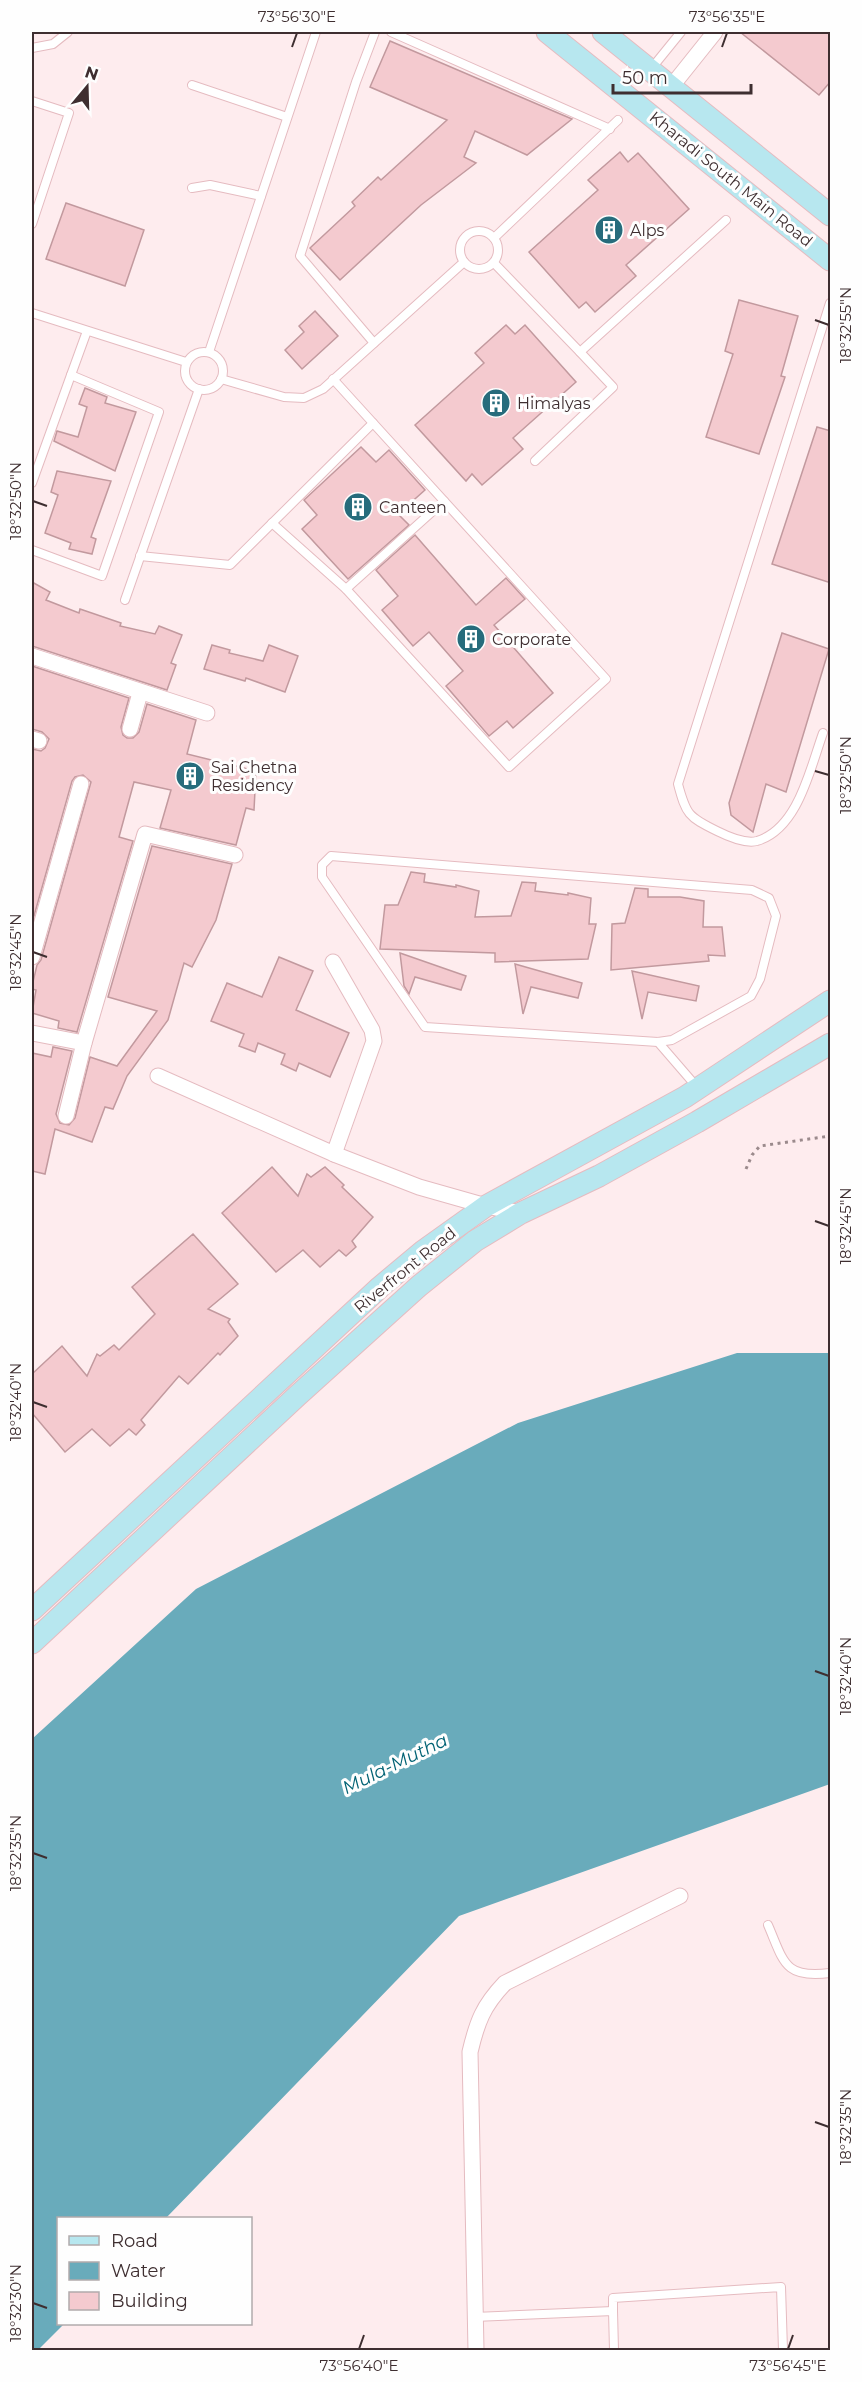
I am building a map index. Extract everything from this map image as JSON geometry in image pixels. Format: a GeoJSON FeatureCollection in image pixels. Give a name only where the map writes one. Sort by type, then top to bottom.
{"type":"FeatureCollection","features":[{"type":"Feature","properties":{"kind":"street","name":"Kharadi South Main Road"},"geometry":{"type":"LineString","coordinates":[[548,32],[831,260]]}},
{"type":"Feature","properties":{"kind":"street","name":"Kharadi South Main Road"},"geometry":{"type":"LineString","coordinates":[[603,32],[831,215]]}},
{"type":"Feature","properties":{"kind":"street"},"geometry":{"type":"LineString","coordinates":[[671,87],[714,32]]}},
{"type":"Feature","properties":{"kind":"street"},"geometry":{"type":"LineString","coordinates":[[32,656],[207,713]]}},
{"type":"Feature","properties":{"kind":"street"},"geometry":{"type":"LineString","coordinates":[[130,729],[140,693]]}},
{"type":"Feature","properties":{"kind":"street"},"geometry":{"type":"LineString","coordinates":[[32,957],[81,784]]}},
{"type":"Feature","properties":{"kind":"street"},"geometry":{"type":"LineString","coordinates":[[66,1116],[84,1042],[145,834],[235,855]]}},
{"type":"Feature","properties":{"kind":"street"},"geometry":{"type":"LineString","coordinates":[[333,962],[372,1030],[374,1041],[334,1154]]}},
{"type":"Feature","properties":{"kind":"street","name":"Riverfront Road"},"geometry":{"type":"LineString","coordinates":[[32,1611],[380,1287],[423,1251],[486,1206],[698,1088],[831,1001]]}},
{"type":"Feature","properties":{"kind":"street"},"geometry":{"type":"LineString","coordinates":[[32,1033],[84,1042]]}},
{"type":"Feature","properties":{"kind":"street","name":"Riverfront Road"},"geometry":{"type":"LineString","coordinates":[[32,1644],[297,1396],[419,1286],[475,1241],[521,1213],[609,1171],[831,1044]]}},
{"type":"Feature","properties":{"kind":"street"},"geometry":{"type":"LineString","coordinates":[[158,1076],[334,1154],[419,1187],[486,1206],[521,1213]]}},
{"type":"Feature","properties":{"kind":"street"},"geometry":{"type":"LineString","coordinates":[[476,2350],[470,2052],[477,2023],[489,2000],[505,1983],[680,1896]]}},
{"type":"Feature","properties":{"kind":"lane"},"geometry":{"type":"LineString","coordinates":[[32,48],[53,44],[68,32]]}},
{"type":"Feature","properties":{"kind":"lane"},"geometry":{"type":"LineString","coordinates":[[209,352],[316,32]]}},
{"type":"Feature","properties":{"kind":"lane"},"geometry":{"type":"LineString","coordinates":[[374,343],[300,256],[356,82],[375,32]]}},
{"type":"Feature","properties":{"kind":"lane"},"geometry":{"type":"LineString","coordinates":[[391,32],[610,129]]}},
{"type":"Feature","properties":{"kind":"lane"},"geometry":{"type":"LineString","coordinates":[[650,70],[681,32]]}},
{"type":"Feature","properties":{"kind":"lane"},"geometry":{"type":"LineString","coordinates":[[192,85],[287,117]]}},
{"type":"Feature","properties":{"kind":"lane"},"geometry":{"type":"LineString","coordinates":[[32,101],[69,113],[32,224]]}},
{"type":"Feature","properties":{"kind":"lane"},"geometry":{"type":"LineString","coordinates":[[494,238],[618,120]]}},
{"type":"Feature","properties":{"kind":"lane"},"geometry":{"type":"LineString","coordinates":[[192,188],[210,185],[261,196]]}},
{"type":"Feature","properties":{"kind":"lane"},"geometry":{"type":"LineString","coordinates":[[580,352],[726,220]]}},
{"type":"Feature","properties":{"kind":"lane"},"geometry":{"type":"LineString","coordinates":[[483,231],[494,238],[499,250],[494,263],[489,267],[476,269],[464,262],[460,250],[465,237],[470,233],[483,231]]}},
{"type":"Feature","properties":{"kind":"lane"},"geometry":{"type":"LineString","coordinates":[[221,379],[284,397],[304,398],[322,389],[333,380],[464,262]]}},
{"type":"Feature","properties":{"kind":"lane"},"geometry":{"type":"LineString","coordinates":[[494,263],[613,387],[535,460]]}},
{"type":"Feature","properties":{"kind":"lane"},"geometry":{"type":"LineString","coordinates":[[823,734],[797,807],[776,830],[756,841],[731,837],[702,824],[685,810],[678,784],[831,303]]}},
{"type":"Feature","properties":{"kind":"lane"},"geometry":{"type":"LineString","coordinates":[[32,313],[186,362]]}},
{"type":"Feature","properties":{"kind":"lane"},"geometry":{"type":"LineString","coordinates":[[32,483],[87,330]]}},
{"type":"Feature","properties":{"kind":"lane"},"geometry":{"type":"LineString","coordinates":[[209,352],[220,359],[221,379],[212,388],[198,389],[188,381],[184,369],[186,362],[195,353],[209,352]]}},
{"type":"Feature","properties":{"kind":"lane"},"geometry":{"type":"LineString","coordinates":[[32,550],[102,576],[159,412],[71,375]]}},
{"type":"Feature","properties":{"kind":"lane"},"geometry":{"type":"LineString","coordinates":[[272,524],[346,589],[509,767],[606,679],[333,380]]}},
{"type":"Feature","properties":{"kind":"lane"},"geometry":{"type":"LineString","coordinates":[[125,600],[198,389]]}},
{"type":"Feature","properties":{"kind":"lane"},"geometry":{"type":"LineString","coordinates":[[140,556],[230,565],[373,423]]}},
{"type":"Feature","properties":{"kind":"lane"},"geometry":{"type":"LineString","coordinates":[[346,589],[444,501]]}},
{"type":"Feature","properties":{"kind":"lane"},"geometry":{"type":"LineString","coordinates":[[658,1042],[672,1040],[751,996],[760,979],[776,916],[769,898],[752,890],[331,856],[322,865],[322,877],[425,1027],[658,1042],[698,1088]]}},
{"type":"Feature","properties":{"kind":"lane"},"geometry":{"type":"LineString","coordinates":[[768,1925],[784,1961],[794,1971],[808,1976],[831,1973]]}},
{"type":"Feature","properties":{"kind":"lane"},"geometry":{"type":"LineString","coordinates":[[614,2350],[613,2298],[782,2287],[783,2350]]}},
{"type":"Feature","properties":{"kind":"lane"},"geometry":{"type":"LineString","coordinates":[[474,2317],[613,2311]]}},
{"type":"Feature","properties":{"kind":"path"},"geometry":{"type":"LineString","coordinates":[[746,1169],[752,1155],[760,1146],[831,1136]]}},
{"type":"Feature","properties":{"kind":"water","name":"Mula-Mutha"},"geometry":{"type":"Polygon","coordinates":[[[737,1353],[830,1353],[830,1784],[459,1916],[167,2217],[57,2217],[57,2325],[63,2325],[38,2350],[32,2350],[32,1739],[196,1589],[518,1423],[737,1353]]]}},
{"type":"Feature","properties":{"kind":"building"},"geometry":{"type":"Polygon","coordinates":[[[740,32],[831,32],[831,81],[819,95],[740,32]]]}},
{"type":"Feature","properties":{"kind":"building"},"geometry":{"type":"Polygon","coordinates":[[[390,41],[572,119],[527,155],[475,131],[464,157],[476,163],[421,205],[340,280],[310,248],[355,206],[352,202],[378,177],[381,180],[447,120],[370,87],[390,41]]]}},
{"type":"Feature","properties":{"kind":"building","name":"Alps"},"geometry":{"type":"Polygon","coordinates":[[[620,152],[628,162],[638,153],[689,209],[626,265],[636,276],[595,312],[586,302],[579,308],[529,252],[598,190],[588,180],[620,152]]]}},
{"type":"Feature","properties":{"kind":"building"},"geometry":{"type":"Polygon","coordinates":[[[66,203],[144,230],[125,286],[46,259],[66,203]]]}},
{"type":"Feature","properties":{"kind":"building"},"geometry":{"type":"Polygon","coordinates":[[[739,300],[798,316],[781,376],[785,377],[759,454],[706,437],[733,354],[725,351],[739,300]]]}},
{"type":"Feature","properties":{"kind":"building"},"geometry":{"type":"Polygon","coordinates":[[[315,311],[338,336],[302,369],[285,350],[304,332],[299,326],[315,311]]]}},
{"type":"Feature","properties":{"kind":"building","name":"Himalyas"},"geometry":{"type":"Polygon","coordinates":[[[506,325],[515,334],[525,325],[576,382],[513,438],[523,449],[482,485],[472,474],[466,481],[415,425],[484,363],[475,353],[506,325]]]}},
{"type":"Feature","properties":{"kind":"building"},"geometry":{"type":"Polygon","coordinates":[[[85,388],[107,397],[105,403],[136,412],[115,471],[54,441],[57,431],[78,437],[87,407],[79,404],[85,388]]]}},
{"type":"Feature","properties":{"kind":"building"},"geometry":{"type":"Polygon","coordinates":[[[817,427],[831,431],[831,583],[772,564],[817,427]]]}},
{"type":"Feature","properties":{"kind":"building","name":"Canteen"},"geometry":{"type":"Polygon","coordinates":[[[361,447],[376,462],[389,450],[425,490],[398,514],[409,525],[348,579],[302,529],[317,515],[304,500],[361,447]]]}},
{"type":"Feature","properties":{"kind":"building"},"geometry":{"type":"Polygon","coordinates":[[[57,471],[111,481],[91,537],[96,539],[92,554],[69,549],[71,543],[45,533],[58,495],[51,492],[57,471]]]}},
{"type":"Feature","properties":{"kind":"building","name":"Corporate"},"geometry":{"type":"Polygon","coordinates":[[[415,535],[476,605],[506,578],[525,599],[494,625],[553,693],[513,728],[507,721],[489,736],[446,686],[463,671],[429,632],[413,646],[382,610],[398,596],[376,570],[415,535]]]}},
{"type":"Feature","properties":{"kind":"building"},"geometry":{"type":"Polygon","coordinates":[[[32,582],[50,592],[46,600],[79,613],[80,609],[121,623],[120,626],[155,634],[159,626],[182,635],[171,663],[176,665],[167,690],[32,646],[32,582]]]}},
{"type":"Feature","properties":{"kind":"building"},"geometry":{"type":"Polygon","coordinates":[[[782,633],[829,649],[786,792],[766,784],[753,832],[731,815],[729,803],[782,633]]]}},
{"type":"Feature","properties":{"kind":"building"},"geometry":{"type":"Polygon","coordinates":[[[212,645],[230,650],[229,653],[263,661],[269,645],[298,656],[285,692],[246,678],[245,681],[204,669],[212,645]]]}},
{"type":"Feature","properties":{"kind":"building"},"geometry":{"type":"Polygon","coordinates":[[[32,666],[129,698],[121,727],[123,735],[127,738],[133,738],[139,732],[147,704],[196,720],[187,754],[256,771],[254,810],[246,808],[236,845],[160,828],[171,790],[134,782],[119,837],[133,841],[77,1032],[58,1028],[59,1021],[32,1013],[36,990],[32,989],[32,986],[91,782],[83,775],[75,777],[72,781],[32,923],[32,749],[41,751],[49,739],[42,732],[32,729],[32,666]]]}},
{"type":"Feature","properties":{"kind":"building"},"geometry":{"type":"Polygon","coordinates":[[[152,846],[232,864],[216,920],[192,967],[184,963],[168,1020],[127,1076],[113,1109],[105,1107],[92,1142],[55,1129],[45,1174],[32,1171],[32,1053],[51,1057],[53,1047],[72,1051],[56,1114],[60,1123],[69,1125],[75,1118],[90,1057],[117,1066],[157,1011],[108,997],[152,846]]]}},
{"type":"Feature","properties":{"kind":"building"},"geometry":{"type":"Polygon","coordinates":[[[411,872],[425,874],[424,882],[456,887],[456,885],[479,891],[475,917],[511,916],[522,882],[536,883],[535,891],[568,895],[568,893],[591,898],[589,924],[596,924],[588,959],[495,962],[495,953],[380,949],[385,905],[398,905],[411,872]]]}},
{"type":"Feature","properties":{"kind":"building"},"geometry":{"type":"Polygon","coordinates":[[[635,888],[648,889],[648,897],[680,897],[704,901],[703,927],[722,927],[725,956],[708,955],[709,961],[611,970],[612,924],[625,923],[635,888]]]}},
{"type":"Feature","properties":{"kind":"building"},"geometry":{"type":"Polygon","coordinates":[[[400,953],[466,976],[461,990],[415,977],[409,994],[404,986],[400,953]]]}},
{"type":"Feature","properties":{"kind":"building"},"geometry":{"type":"Polygon","coordinates":[[[279,957],[313,971],[296,1010],[349,1033],[330,1077],[299,1063],[296,1071],[281,1064],[285,1054],[258,1043],[255,1052],[239,1046],[244,1034],[211,1021],[227,983],[262,997],[279,957]]]}},
{"type":"Feature","properties":{"kind":"building"},"geometry":{"type":"Polygon","coordinates":[[[515,964],[582,983],[578,998],[531,987],[523,1014],[515,964]]]}},
{"type":"Feature","properties":{"kind":"building"},"geometry":{"type":"Polygon","coordinates":[[[632,971],[699,986],[696,1001],[648,992],[642,1019],[632,971]]]}},
{"type":"Feature","properties":{"kind":"building"},"geometry":{"type":"Polygon","coordinates":[[[272,1167],[298,1196],[307,1174],[311,1177],[325,1167],[344,1185],[342,1187],[373,1217],[352,1241],[356,1247],[346,1256],[339,1250],[320,1267],[303,1250],[276,1272],[222,1213],[272,1167]]]}},
{"type":"Feature","properties":{"kind":"building"},"geometry":{"type":"Polygon","coordinates":[[[193,1234],[238,1284],[208,1309],[230,1319],[228,1322],[238,1336],[188,1384],[179,1376],[141,1420],[145,1425],[136,1435],[129,1429],[110,1446],[92,1429],[65,1452],[32,1413],[32,1374],[62,1346],[87,1376],[97,1354],[100,1356],[114,1345],[119,1350],[155,1314],[132,1287],[193,1234]]]}},
{"type":"Feature","properties":{"kind":"place","name":"Alps"},"geometry":{"type":"Point","coordinates":[609,230]}},
{"type":"Feature","properties":{"kind":"place","name":"Himalyas"},"geometry":{"type":"Point","coordinates":[496,403]}},
{"type":"Feature","properties":{"kind":"place","name":"Canteen"},"geometry":{"type":"Point","coordinates":[358,507]}},
{"type":"Feature","properties":{"kind":"place","name":"Corporate"},"geometry":{"type":"Point","coordinates":[471,639]}},
{"type":"Feature","properties":{"kind":"place","name":"Sai Chetna Residency"},"geometry":{"type":"Point","coordinates":[190,776]}}]}
